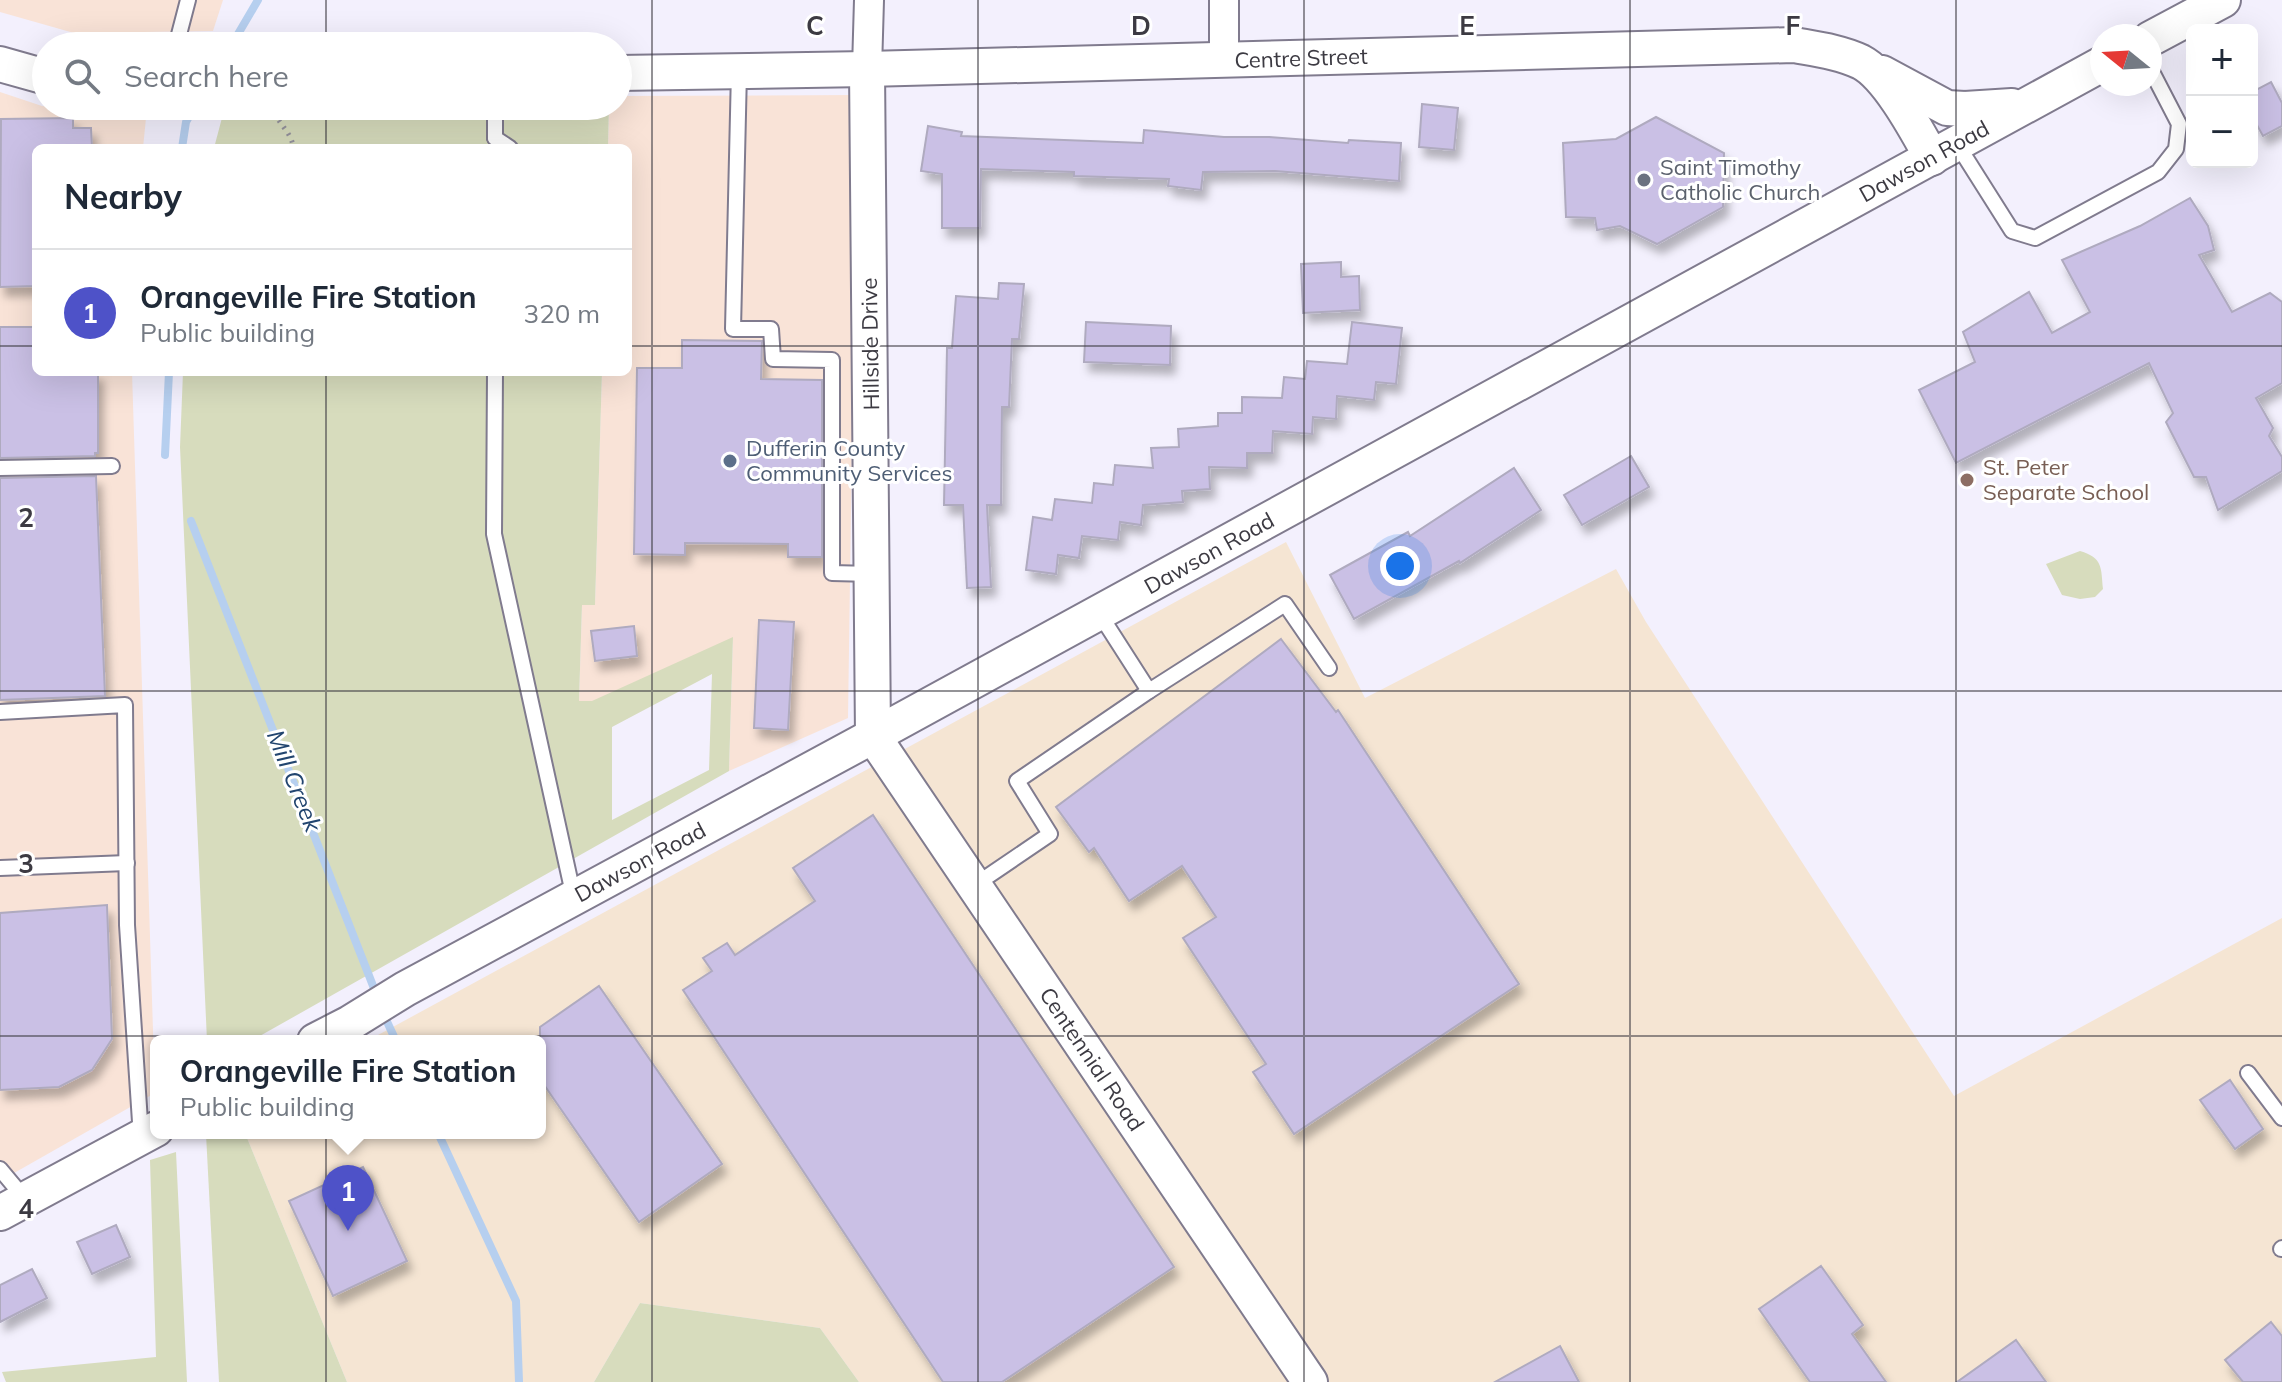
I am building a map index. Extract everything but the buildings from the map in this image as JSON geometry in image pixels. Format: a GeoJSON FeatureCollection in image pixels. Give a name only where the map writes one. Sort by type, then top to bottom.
{"type":"FeatureCollection","features":[{"type":"Feature","properties":{"kind":"street","name":"Hillside Drive"},"geometry":{"type":"LineString","coordinates":[[869,0],[873,736]]}},
{"type":"Feature","properties":{"kind":"street"},"geometry":{"type":"LineString","coordinates":[[1224,0],[1224,60]]}},
{"type":"Feature","properties":{"kind":"street"},"geometry":{"type":"LineString","coordinates":[[2162,33],[2223,0]]}},
{"type":"Feature","properties":{"kind":"street","name":"Centre Street"},"geometry":{"type":"LineString","coordinates":[[632,73],[1794,45],[1830,51],[1864,64],[1944,151]]}},
{"type":"Feature","properties":{"kind":"street"},"geometry":{"type":"LineString","coordinates":[[0,64],[32,73]]}},
{"type":"Feature","properties":{"kind":"street"},"geometry":{"type":"LineString","coordinates":[[1864,64],[1947,108],[2023,105]]}},
{"type":"Feature","properties":{"kind":"street","name":"Dawson Road"},"geometry":{"type":"LineString","coordinates":[[327,1035],[405,989],[2090,70]]}},
{"type":"Feature","properties":{"kind":"street","name":"Centennial Road"},"geometry":{"type":"LineString","coordinates":[[873,736],[1310,1382]]}},
{"type":"Feature","properties":{"kind":"street"},"geometry":{"type":"LineString","coordinates":[[12,1206],[148,1133]]}},
{"type":"Feature","properties":{"kind":"lane"},"geometry":{"type":"LineString","coordinates":[[180,32],[188,0]]}},
{"type":"Feature","properties":{"kind":"lane"},"geometry":{"type":"LineString","coordinates":[[739,71],[733,329],[771,329],[773,359],[832,360],[832,573],[872,574]]}},
{"type":"Feature","properties":{"kind":"lane"},"geometry":{"type":"LineString","coordinates":[[1944,151],[2012,231],[2035,238],[2158,172],[2176,149],[2179,124],[2162,91]]}},
{"type":"Feature","properties":{"kind":"lane"},"geometry":{"type":"LineString","coordinates":[[495,120],[495,138]]}},
{"type":"Feature","properties":{"kind":"lane"},"geometry":{"type":"LineString","coordinates":[[484,144],[495,138]]}},
{"type":"Feature","properties":{"kind":"lane"},"geometry":{"type":"LineString","coordinates":[[495,138],[504,144]]}},
{"type":"Feature","properties":{"kind":"lane"},"geometry":{"type":"LineString","coordinates":[[495,376],[494,534],[574,898]]}},
{"type":"Feature","properties":{"kind":"lane"},"geometry":{"type":"LineString","coordinates":[[0,468],[112,466]]}},
{"type":"Feature","properties":{"kind":"lane"},"geometry":{"type":"LineString","coordinates":[[974,885],[1050,834],[1017,781],[1285,604],[1329,668]]}},
{"type":"Feature","properties":{"kind":"lane"},"geometry":{"type":"LineString","coordinates":[[1099,613],[1149,691]]}},
{"type":"Feature","properties":{"kind":"lane"},"geometry":{"type":"LineString","coordinates":[[0,712],[125,705],[127,925],[148,1133]]}},
{"type":"Feature","properties":{"kind":"lane"},"geometry":{"type":"LineString","coordinates":[[0,868],[127,863]]}},
{"type":"Feature","properties":{"kind":"lane"},"geometry":{"type":"LineString","coordinates":[[2248,1073],[2282,1118]]}},
{"type":"Feature","properties":{"kind":"lane"},"geometry":{"type":"LineString","coordinates":[[0,1169],[12,1206]]}},
{"type":"Feature","properties":{"kind":"path"},"geometry":{"type":"LineString","coordinates":[[277,120],[293,144]]}},
{"type":"Feature","properties":{"kind":"shaded area"},"geometry":{"type":"Polygon","coordinates":[[[0,0],[223,0],[213,31],[70,32],[0,12],[0,0]]]}},
{"type":"Feature","properties":{"kind":"shaded area"},"geometry":{"type":"Polygon","coordinates":[[[0,92],[32,103],[32,120],[146,120],[143,144],[32,144],[32,376],[132,376],[153,1035],[150,1035],[150,1096],[0,1181],[0,92]]]}},
{"type":"Feature","properties":{"kind":"shaded area"},"geometry":{"type":"Polygon","coordinates":[[[857,95],[848,718],[729,771],[733,638],[592,702],[579,701],[582,605],[595,604],[602,376],[632,376],[632,144],[608,144],[609,120],[632,120],[632,96],[857,95]]]}},
{"type":"Feature","properties":{"kind":"shaded area"},"geometry":{"type":"Polygon","coordinates":[[[1286,542],[1365,698],[1616,569],[1646,622],[1954,1096],[2282,918],[2282,1382],[859,1382],[820,1328],[640,1303],[594,1382],[347,1382],[247,1139],[546,1139],[546,1035],[378,1035],[1286,542]]]}},
{"type":"Feature","properties":{"kind":"green space"},"geometry":{"type":"Polygon","coordinates":[[[221,120],[609,120],[608,144],[215,144],[221,120]]]}},
{"type":"Feature","properties":{"kind":"green space"},"geometry":{"type":"Polygon","coordinates":[[[183,376],[602,376],[595,605],[582,605],[579,701],[592,701],[733,637],[729,771],[262,1035],[207,1035],[180,447],[183,376]],[[712,674],[612,727],[612,820],[709,770],[712,674]]]}},
{"type":"Feature","properties":{"kind":"green space"},"geometry":{"type":"Polygon","coordinates":[[[2080,551],[2099,564],[2103,589],[2095,597],[2080,599],[2062,595],[2046,564],[2080,551]]]}},
{"type":"Feature","properties":{"kind":"green space"},"geometry":{"type":"Polygon","coordinates":[[[206,1139],[247,1139],[347,1382],[219,1382],[206,1139]]]}},
{"type":"Feature","properties":{"kind":"green space"},"geometry":{"type":"Polygon","coordinates":[[[176,1152],[187,1382],[6,1382],[2,1372],[156,1357],[150,1160],[176,1152]]]}},
{"type":"Feature","properties":{"kind":"green space"},"geometry":{"type":"Polygon","coordinates":[[[640,1303],[820,1328],[859,1382],[594,1382],[640,1303]]]}},
{"type":"Feature","properties":{"kind":"waterway","name":"Mill Creek"},"geometry":{"type":"LineString","coordinates":[[239,32],[258,0]]}},
{"type":"Feature","properties":{"kind":"waterway","name":"Mill Creek"},"geometry":{"type":"LineString","coordinates":[[183,144],[187,120]]}},
{"type":"Feature","properties":{"kind":"waterway","name":"Mill Creek"},"geometry":{"type":"LineString","coordinates":[[165,455],[169,376]]}},
{"type":"Feature","properties":{"kind":"waterway","name":"Mill Creek"},"geometry":{"type":"LineString","coordinates":[[191,521],[377,996]]}},
{"type":"Feature","properties":{"kind":"waterway","name":"Mill Creek"},"geometry":{"type":"LineString","coordinates":[[383,1013],[393,1035]]}},
{"type":"Feature","properties":{"kind":"waterway","name":"Mill Creek"},"geometry":{"type":"LineString","coordinates":[[441,1139],[516,1301],[519,1382]]}},
{"type":"Feature","properties":{"kind":"place","name":"Saint Timothy Catholic Church"},"geometry":{"type":"Point","coordinates":[1644,180]}},
{"type":"Feature","properties":{"kind":"place","name":"Dufferin County Community Services"},"geometry":{"type":"Point","coordinates":[730,461]}},
{"type":"Feature","properties":{"kind":"place","name":"St. Peter Separate School"},"geometry":{"type":"Point","coordinates":[1967,480]}},
{"type":"Feature","properties":{"kind":"place","name":"Orangeville Fire Station"},"geometry":{"type":"Point","coordinates":[348,1231]}}]}
